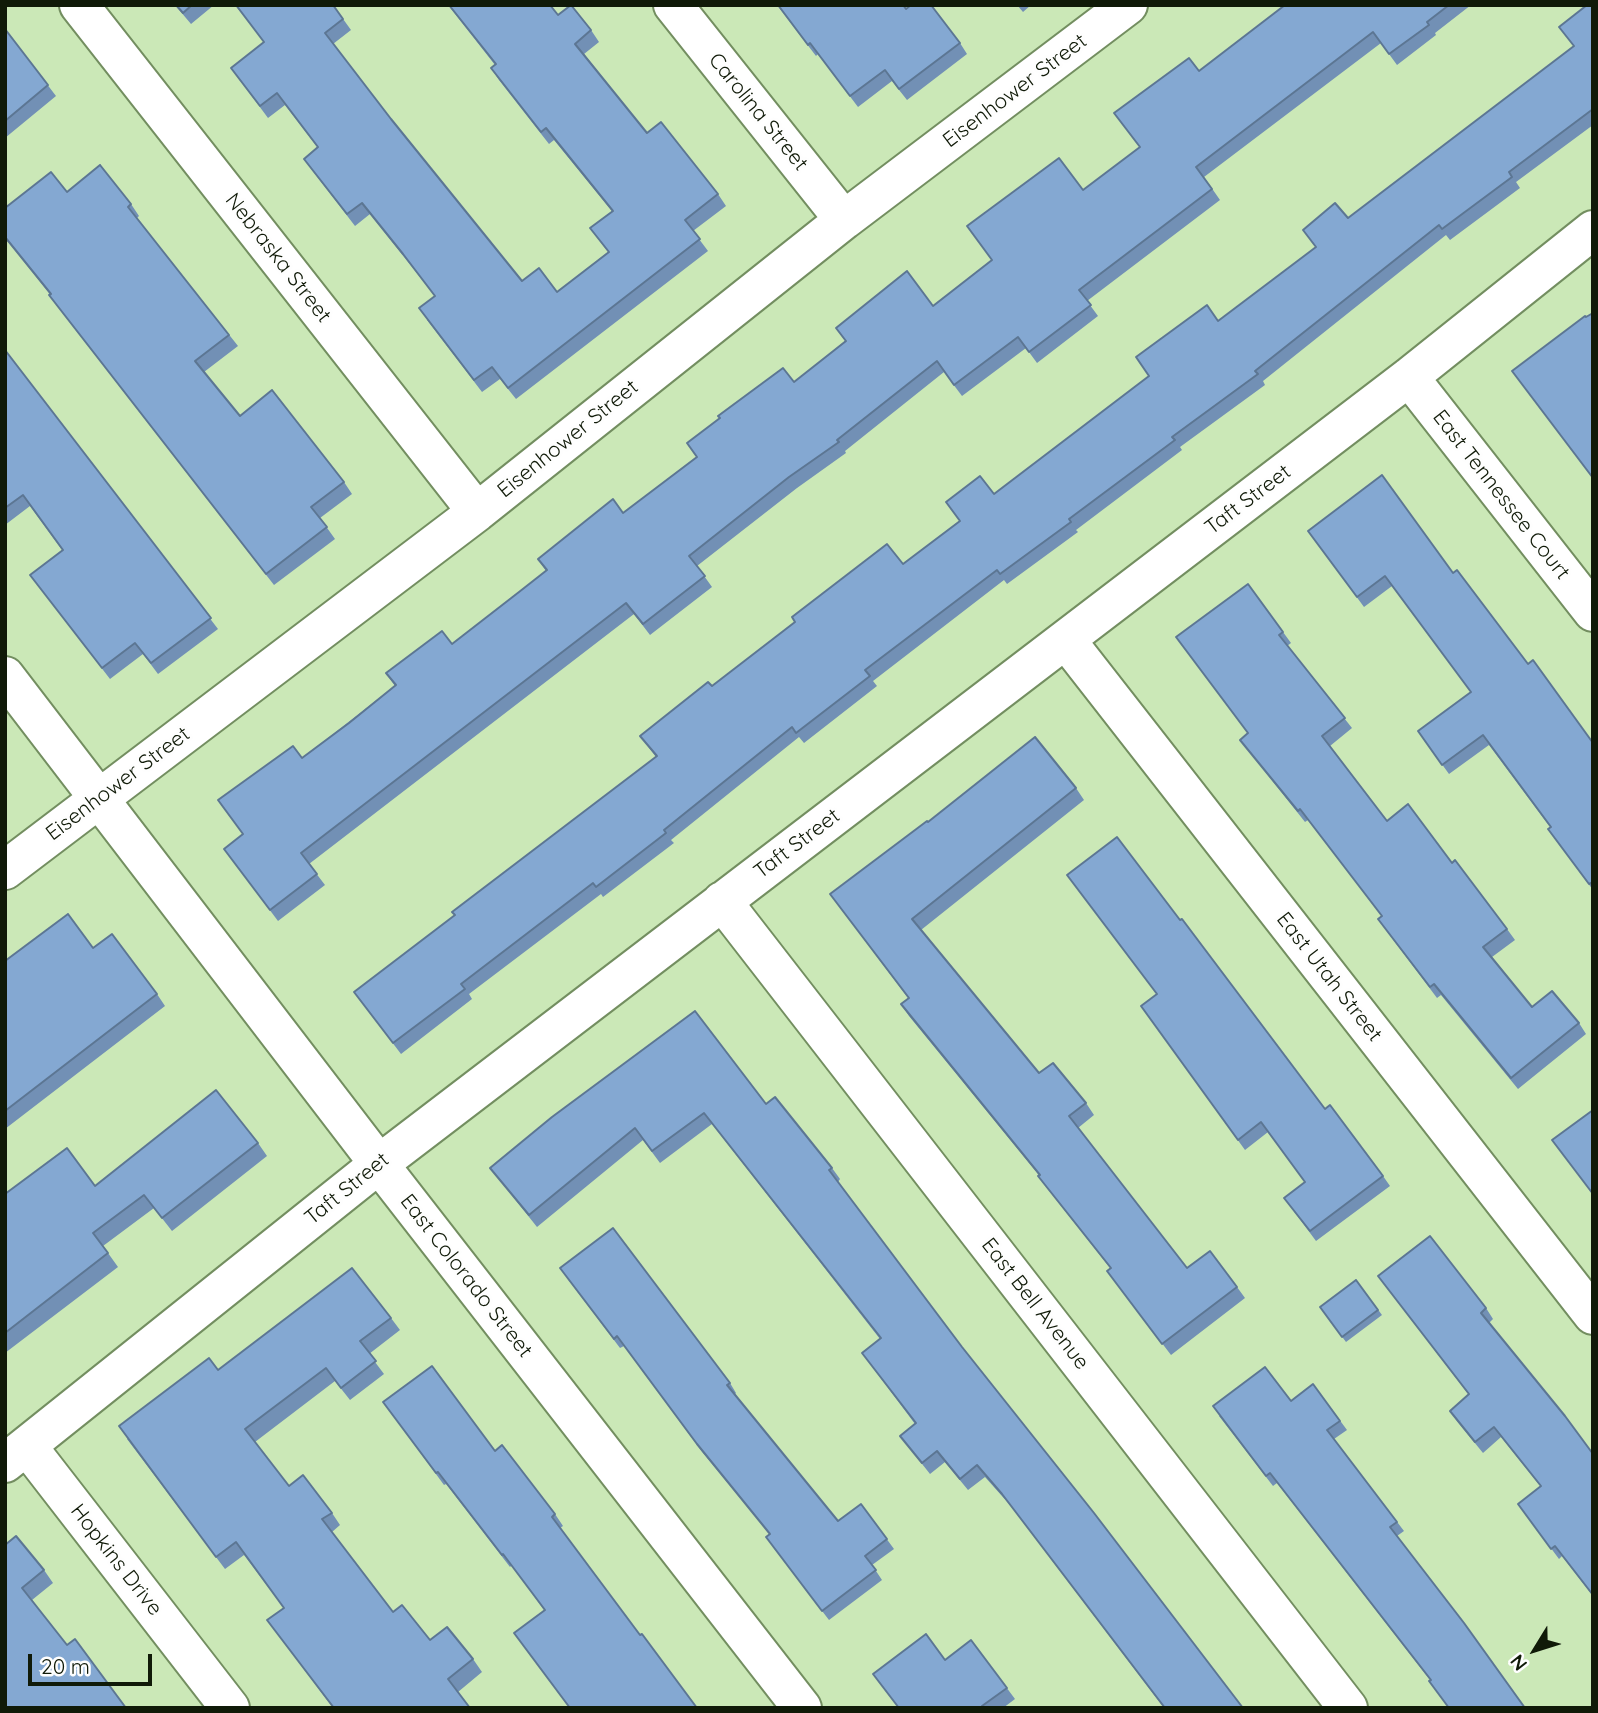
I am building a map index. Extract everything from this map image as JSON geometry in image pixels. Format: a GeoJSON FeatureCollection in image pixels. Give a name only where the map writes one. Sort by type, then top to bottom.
{"type":"FeatureCollection","features":[{"type":"Feature","properties":{"kind":"street","name":"Nebraska Street"},"geometry":{"type":"LineString","coordinates":[[79,5],[477,512]]}},
{"type":"Feature","properties":{"kind":"street","name":"Carolina Street"},"geometry":{"type":"LineString","coordinates":[[673,5],[844,220]]}},
{"type":"Feature","properties":{"kind":"street","name":"Eisenhower Street"},"geometry":{"type":"LineString","coordinates":[[5,870],[477,512],[844,220],[1128,5]]}},
{"type":"Feature","properties":{"kind":"street","name":"Taft Street"},"geometry":{"type":"LineString","coordinates":[[16,1455],[379,1164],[1409,377],[1593,230]]}},
{"type":"Feature","properties":{"kind":"street","name":"East Tennessee Court"},"geometry":{"type":"LineString","coordinates":[[1409,377],[1593,612]]}},
{"type":"Feature","properties":{"kind":"street","name":"East Utah Street"},"geometry":{"type":"LineString","coordinates":[[1066,640],[1593,1315]]}},
{"type":"Feature","properties":{"kind":"street","name":"East Colorado Street"},"geometry":{"type":"LineString","coordinates":[[5,676],[379,1164],[802,1708]]}},
{"type":"Feature","properties":{"kind":"street","name":"East Bell Avenue"},"geometry":{"type":"LineString","coordinates":[[722,901],[1348,1708]]}},
{"type":"Feature","properties":{"kind":"street","name":"Hopkins Drive"},"geometry":{"type":"LineString","coordinates":[[16,1455],[230,1708]]}},
{"type":"Feature","properties":{"kind":"building"},"geometry":{"type":"Polygon","coordinates":[[[176,5],[192,5],[183,13],[176,5]]]}},
{"type":"Feature","properties":{"kind":"building"},"geometry":{"type":"Polygon","coordinates":[[[236,5],[333,5],[343,19],[325,33],[391,119],[522,281],[539,268],[557,292],[609,252],[590,228],[613,211],[546,128],[541,132],[491,68],[496,64],[449,5],[550,5],[558,15],[571,5],[591,30],[575,44],[647,133],[661,122],[718,194],[685,220],[700,239],[508,388],[492,367],[474,380],[419,308],[435,296],[403,254],[362,203],[347,214],[304,159],[318,147],[277,93],[260,106],[231,68],[264,42],[236,5]]]}},
{"type":"Feature","properties":{"kind":"building"},"geometry":{"type":"Polygon","coordinates":[[[778,5],[903,5],[906,9],[911,5],[931,5],[960,43],[899,89],[885,70],[850,96],[778,5]]]}},
{"type":"Feature","properties":{"kind":"building"},"geometry":{"type":"Polygon","coordinates":[[[1285,5],[1449,5],[1427,22],[1429,25],[1389,54],[1373,32],[1196,167],[1212,189],[1079,290],[1091,305],[1029,352],[1018,337],[954,385],[937,361],[837,440],[839,442],[789,477],[689,556],[705,576],[643,624],[626,603],[301,853],[317,874],[270,910],[224,849],[243,834],[218,800],[293,746],[302,758],[349,723],[396,685],[386,673],[442,631],[452,644],[547,570],[538,559],[613,499],[623,513],[697,457],[687,443],[720,418],[718,416],[783,368],[794,382],[846,341],[836,328],[907,271],[933,306],[992,260],[967,226],[1059,158],[1083,190],[1140,147],[1114,113],[1189,58],[1199,71],[1285,5]]]}},
{"type":"Feature","properties":{"kind":"building"},"geometry":{"type":"Polygon","coordinates":[[[1587,5],[1593,5],[1593,109],[1509,172],[1512,177],[1442,229],[1439,225],[1255,371],[1258,374],[1172,437],[1175,440],[1069,519],[1071,522],[1000,574],[997,570],[865,670],[870,676],[796,733],[792,727],[664,830],[666,833],[596,887],[593,883],[461,984],[465,989],[393,1043],[354,992],[455,915],[452,912],[657,756],[640,736],[708,682],[712,686],[795,622],[792,617],[887,544],[903,564],[960,521],[946,502],[980,476],[994,494],[1149,376],[1136,357],[1207,305],[1218,321],[1316,247],[1303,230],[1335,203],[1348,218],[1574,46],[1559,27],[1587,5]]]}},
{"type":"Feature","properties":{"kind":"building"},"geometry":{"type":"Polygon","coordinates":[[[5,29],[48,85],[5,121],[5,29]]]}},
{"type":"Feature","properties":{"kind":"building"},"geometry":{"type":"Polygon","coordinates":[[[100,165],[131,204],[128,207],[229,335],[195,361],[240,416],[272,390],[344,482],[311,507],[327,527],[266,574],[5,237],[5,208],[51,172],[67,192],[100,165]]]}},
{"type":"Feature","properties":{"kind":"building"},"geometry":{"type":"Polygon","coordinates":[[[1593,313],[1593,478],[1512,371],[1585,316],[1593,313]]]}},
{"type":"Feature","properties":{"kind":"building"},"geometry":{"type":"Polygon","coordinates":[[[5,350],[211,618],[151,663],[135,643],[102,668],[30,575],[63,550],[23,495],[5,508],[5,350]]]}},
{"type":"Feature","properties":{"kind":"building"},"geometry":{"type":"Polygon","coordinates":[[[1382,475],[1453,573],[1457,570],[1528,664],[1533,660],[1593,743],[1593,882],[1589,884],[1483,735],[1442,765],[1418,731],[1471,692],[1385,576],[1357,597],[1308,531],[1382,475]]]}},
{"type":"Feature","properties":{"kind":"building"},"geometry":{"type":"Polygon","coordinates":[[[1248,584],[1283,632],[1279,635],[1345,718],[1322,736],[1387,821],[1408,804],[1452,863],[1455,860],[1507,929],[1483,947],[1532,1007],[1552,991],[1579,1023],[1511,1078],[1434,984],[1430,987],[1378,919],[1382,916],[1300,809],[1298,811],[1240,740],[1248,733],[1176,637],[1248,584]]]}},
{"type":"Feature","properties":{"kind":"building"},"geometry":{"type":"Polygon","coordinates":[[[1035,737],[1076,788],[912,919],[1039,1073],[1053,1063],[1086,1103],[1069,1116],[1187,1268],[1210,1251],[1237,1287],[1162,1344],[1107,1271],[1111,1268],[1038,1176],[1040,1175],[901,1004],[909,998],[830,894],[928,822],[1035,737]]]}},
{"type":"Feature","properties":{"kind":"building"},"geometry":{"type":"Polygon","coordinates":[[[1117,837],[1325,1109],[1330,1105],[1383,1176],[1310,1231],[1284,1198],[1305,1182],[1261,1122],[1238,1140],[1141,1006],[1157,994],[1067,875],[1117,837]]]}},
{"type":"Feature","properties":{"kind":"building"},"geometry":{"type":"Polygon","coordinates":[[[68,914],[93,948],[112,934],[157,994],[5,1111],[5,961],[68,914]]]}},
{"type":"Feature","properties":{"kind":"building"},"geometry":{"type":"Polygon","coordinates":[[[695,1011],[766,1104],[775,1097],[832,1168],[829,1170],[962,1347],[1094,1513],[1243,1708],[1165,1708],[977,1465],[960,1479],[937,1451],[922,1463],[900,1436],[916,1423],[862,1353],[881,1338],[704,1113],[652,1151],[635,1128],[529,1215],[490,1168],[552,1117],[695,1011]]]}},
{"type":"Feature","properties":{"kind":"building"},"geometry":{"type":"Polygon","coordinates":[[[216,1090],[258,1143],[162,1218],[144,1195],[93,1233],[108,1253],[5,1333],[5,1194],[67,1148],[95,1186],[216,1090]]]}},
{"type":"Feature","properties":{"kind":"building"},"geometry":{"type":"Polygon","coordinates":[[[1593,1110],[1593,1194],[1552,1140],[1593,1110]]]}},
{"type":"Feature","properties":{"kind":"building"},"geometry":{"type":"Polygon","coordinates":[[[613,1228],[730,1383],[727,1385],[838,1521],[861,1504],[887,1539],[865,1556],[876,1570],[822,1611],[766,1537],[770,1534],[697,1444],[617,1336],[614,1339],[560,1268],[613,1228]]]}},
{"type":"Feature","properties":{"kind":"building"},"geometry":{"type":"Polygon","coordinates":[[[1430,1236],[1486,1308],[1481,1313],[1593,1454],[1593,1595],[1555,1546],[1551,1549],[1518,1504],[1541,1486],[1494,1427],[1475,1442],[1450,1411],[1469,1394],[1378,1276],[1430,1236]]]}},
{"type":"Feature","properties":{"kind":"building"},"geometry":{"type":"Polygon","coordinates":[[[352,1268],[391,1318],[360,1341],[376,1361],[341,1388],[326,1368],[245,1429],[289,1486],[303,1475],[332,1513],[322,1519],[393,1612],[402,1605],[430,1640],[447,1627],[473,1659],[448,1679],[470,1708],[334,1708],[267,1620],[284,1608],[236,1542],[216,1557],[119,1426],[209,1358],[218,1370],[352,1268]]]}},
{"type":"Feature","properties":{"kind":"building"},"geometry":{"type":"Polygon","coordinates":[[[1356,1280],[1378,1310],[1342,1337],[1320,1307],[1356,1280]]]}},
{"type":"Feature","properties":{"kind":"building"},"geometry":{"type":"Polygon","coordinates":[[[432,1366],[495,1451],[502,1445],[555,1514],[552,1517],[697,1708],[570,1708],[514,1633],[545,1610],[383,1402],[432,1366]]]}},
{"type":"Feature","properties":{"kind":"building"},"geometry":{"type":"Polygon","coordinates":[[[1265,1367],[1291,1401],[1313,1384],[1340,1421],[1327,1430],[1397,1522],[1390,1527],[1525,1708],[1449,1708],[1429,1681],[1431,1680],[1270,1473],[1266,1476],[1213,1406],[1265,1367]]]}},
{"type":"Feature","properties":{"kind":"building"},"geometry":{"type":"Polygon","coordinates":[[[16,1536],[44,1570],[22,1588],[67,1645],[75,1639],[126,1708],[5,1708],[5,1545],[16,1536]]]}},
{"type":"Feature","properties":{"kind":"building"},"geometry":{"type":"Polygon","coordinates":[[[926,1634],[945,1660],[971,1640],[1007,1688],[982,1706],[983,1708],[899,1708],[873,1674],[926,1634]]]}}]}
